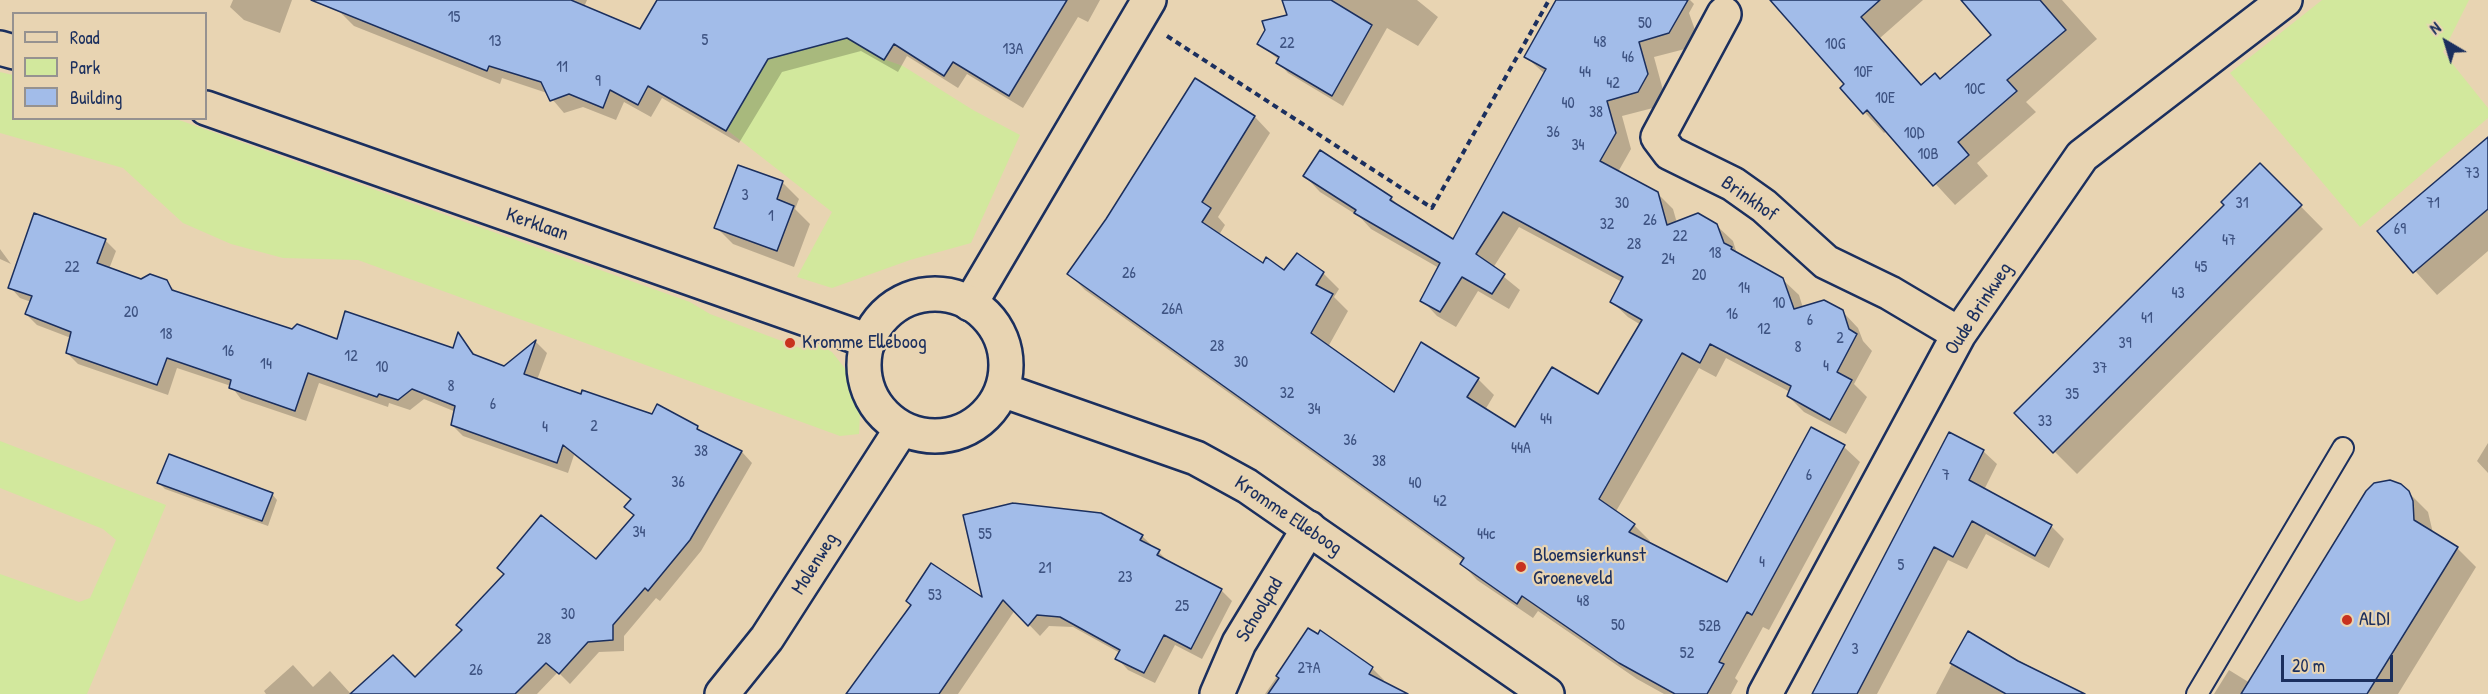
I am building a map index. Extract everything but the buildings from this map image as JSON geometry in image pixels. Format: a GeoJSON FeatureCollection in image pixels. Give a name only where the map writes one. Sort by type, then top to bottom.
{"type":"FeatureCollection","features":[{"type":"Feature","properties":{"kind":"street","name":"Oude Brinkweg"},"geometry":{"type":"LineString","coordinates":[[1765,694],[1959,334],[2082,156],[2285,0]]}},
{"type":"Feature","properties":{"kind":"street"},"geometry":{"type":"LineString","coordinates":[[970,304],[1144,9]]}},
{"type":"Feature","properties":{"kind":"street","name":"Brinkhof"},"geometry":{"type":"LineString","coordinates":[[1724,14],[1658,137],[1671,153],[1733,184],[1764,206],[1826,262],[1890,293],[1959,334]]}},
{"type":"Feature","properties":{"kind":"street","name":"Kerklaan"},"geometry":{"type":"LineString","coordinates":[[207,108],[869,341]]}},
{"type":"Feature","properties":{"kind":"street"},"geometry":{"type":"LineString","coordinates":[[936,294],[956,296],[970,304],[988,317],[999,333],[1005,352],[1006,371],[1002,390],[991,409],[975,424],[955,433],[933,436],[902,428],[877,406],[868,386],[864,368],[869,341],[884,315],[900,303],[917,296],[936,294]]}},
{"type":"Feature","properties":{"kind":"street","name":"Kromme Elleboog"},"geometry":{"type":"LineString","coordinates":[[1002,390],[1196,458],[1247,486],[1548,694]]}},
{"type":"Feature","properties":{"kind":"street","name":"Molenweg"},"geometry":{"type":"LineString","coordinates":[[722,694],[767,638],[902,428]]}},
{"type":"Feature","properties":{"kind":"street","name":"Schoolpad"},"geometry":{"type":"LineString","coordinates":[[1217,694],[1239,643],[1309,528]]}},
{"type":"Feature","properties":{"kind":"lane"},"geometry":{"type":"LineString","coordinates":[[2196,694],[2343,448]]}},
{"type":"Feature","properties":{"kind":"path"},"geometry":{"type":"LineString","coordinates":[[1144,9],[1432,208],[1549,0]]}},
{"type":"Feature","properties":{"kind":"green space"},"geometry":{"type":"Polygon","coordinates":[[[2322,0],[2469,0],[2443,52],[2488,108],[2488,118],[2360,227],[2230,73],[2322,0]]]}},
{"type":"Feature","properties":{"kind":"green space"},"geometry":{"type":"Polygon","coordinates":[[[849,38],[886,60],[903,66],[973,110],[1020,135],[971,243],[910,260],[832,288],[797,277],[832,212],[727,130],[769,58],[849,38]]]}},
{"type":"Feature","properties":{"kind":"green space"},"geometry":{"type":"Polygon","coordinates":[[[0,72],[12,75],[12,120],[179,120],[690,302],[710,314],[803,349],[810,339],[832,352],[851,376],[860,414],[859,434],[840,436],[358,260],[283,258],[231,244],[183,223],[123,168],[0,133],[0,72]]]}},
{"type":"Feature","properties":{"kind":"green space"},"geometry":{"type":"Polygon","coordinates":[[[0,441],[166,505],[87,694],[0,694],[0,574],[79,602],[90,598],[116,540],[103,529],[0,488],[0,441]]]}},
{"type":"Feature","properties":{"kind":"place","name":"Kromme Elleboog"},"geometry":{"type":"Point","coordinates":[790,343]}},
{"type":"Feature","properties":{"kind":"place","name":"Bloemsierkunst Groeneveld"},"geometry":{"type":"Point","coordinates":[1521,567]}},
{"type":"Feature","properties":{"kind":"place","name":"ALDI"},"geometry":{"type":"Point","coordinates":[2347,620]}}]}
